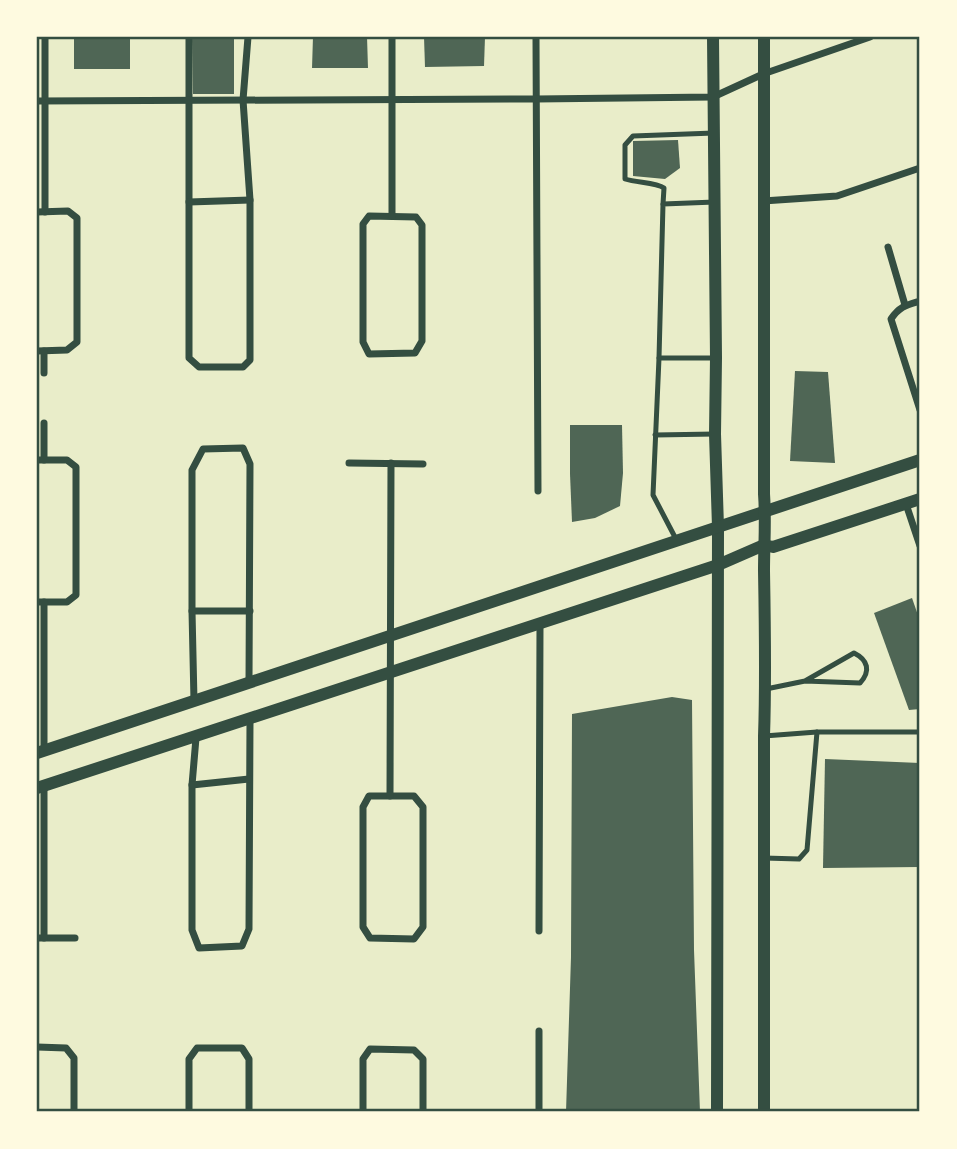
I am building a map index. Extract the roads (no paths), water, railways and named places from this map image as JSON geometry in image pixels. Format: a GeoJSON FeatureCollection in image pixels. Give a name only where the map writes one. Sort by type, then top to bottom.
{"type":"FeatureCollection","features":[{"type":"Feature","properties":{"kind":"street"},"geometry":{"type":"LineString","coordinates":[[44,373],[41,351],[67,350],[77,342],[77,218],[68,211],[41,212],[41,101],[45,37]]}},
{"type":"Feature","properties":{"kind":"street"},"geometry":{"type":"LineString","coordinates":[[189,37],[189,358],[199,367],[243,367],[250,360],[250,200],[243,100],[248,37]]}},
{"type":"Feature","properties":{"kind":"street"},"geometry":{"type":"LineString","coordinates":[[392,37],[392,216]]}},
{"type":"Feature","properties":{"kind":"street"},"geometry":{"type":"LineString","coordinates":[[536,37],[537,491]]}},
{"type":"Feature","properties":{"kind":"street"},"geometry":{"type":"LineString","coordinates":[[713,37],[718,527],[717,1112]]}},
{"type":"Feature","properties":{"kind":"street"},"geometry":{"type":"LineString","coordinates":[[764,37],[764,1112]]}},
{"type":"Feature","properties":{"kind":"street"},"geometry":{"type":"LineString","coordinates":[[41,101],[713,97],[763,74],[870,37]]}},
{"type":"Feature","properties":{"kind":"street"},"geometry":{"type":"LineString","coordinates":[[763,201],[837,197],[920,168]]}},
{"type":"Feature","properties":{"kind":"street"},"geometry":{"type":"LineString","coordinates":[[189,202],[250,200]]}},
{"type":"Feature","properties":{"kind":"street"},"geometry":{"type":"LineString","coordinates":[[369,216],[392,216],[416,217],[422,225],[422,341],[415,353],[369,354],[363,342],[363,224],[369,216]]}},
{"type":"Feature","properties":{"kind":"street"},"geometry":{"type":"LineString","coordinates":[[888,247],[905,305]]}},
{"type":"Feature","properties":{"kind":"street"},"geometry":{"type":"LineString","coordinates":[[920,301],[905,305],[897,310],[891,319],[920,410]]}},
{"type":"Feature","properties":{"kind":"street"},"geometry":{"type":"LineString","coordinates":[[44,423],[41,460],[67,460],[76,467],[76,595],[66,601],[40,602],[40,752],[920,460]]}},
{"type":"Feature","properties":{"kind":"street"},"geometry":{"type":"LineString","coordinates":[[194,702],[192,470],[203,449],[243,448],[250,464],[249,684]]}},
{"type":"Feature","properties":{"kind":"street"},"geometry":{"type":"LineString","coordinates":[[349,463],[423,464]]}},
{"type":"Feature","properties":{"kind":"street"},"geometry":{"type":"LineString","coordinates":[[390,796],[391,463]]}},
{"type":"Feature","properties":{"kind":"street"},"geometry":{"type":"LineString","coordinates":[[75,938],[40,938],[40,787],[718,565],[764,545],[772,547],[920,499]]}},
{"type":"Feature","properties":{"kind":"street"},"geometry":{"type":"LineString","coordinates":[[906,504],[920,546]]}},
{"type":"Feature","properties":{"kind":"street"},"geometry":{"type":"LineString","coordinates":[[192,611],[250,611]]}},
{"type":"Feature","properties":{"kind":"street"},"geometry":{"type":"LineString","coordinates":[[539,931],[540,624]]}},
{"type":"Feature","properties":{"kind":"street"},"geometry":{"type":"LineString","coordinates":[[196,738],[192,785],[192,930],[200,948],[242,946],[249,929],[250,720]]}},
{"type":"Feature","properties":{"kind":"street"},"geometry":{"type":"LineString","coordinates":[[192,785],[249,779]]}},
{"type":"Feature","properties":{"kind":"street"},"geometry":{"type":"LineString","coordinates":[[369,796],[390,796],[414,796],[423,807],[423,927],[414,939],[370,938],[363,927],[363,807],[369,796]]}},
{"type":"Feature","properties":{"kind":"street"},"geometry":{"type":"LineString","coordinates":[[539,1031],[540,1112]]}},
{"type":"Feature","properties":{"kind":"street"},"geometry":{"type":"LineString","coordinates":[[37,1048],[66,1048],[74,1058],[74,1112]]}},
{"type":"Feature","properties":{"kind":"street"},"geometry":{"type":"LineString","coordinates":[[190,1112],[189,1059],[197,1048],[242,1048],[249,1059],[249,1112]]}},
{"type":"Feature","properties":{"kind":"street"},"geometry":{"type":"LineString","coordinates":[[363,1112],[363,1059],[370,1049],[414,1050],[423,1059],[423,1112]]}},
{"type":"Feature","properties":{"kind":"lane"},"geometry":{"type":"LineString","coordinates":[[677,541],[653,495],[664,188],[625,179],[625,145],[632,136],[714,133]]}},
{"type":"Feature","properties":{"kind":"lane"},"geometry":{"type":"LineString","coordinates":[[663,204],[715,202]]}},
{"type":"Feature","properties":{"kind":"lane"},"geometry":{"type":"LineString","coordinates":[[659,358],[716,358]]}},
{"type":"Feature","properties":{"kind":"lane"},"geometry":{"type":"LineString","coordinates":[[655,435],[715,434]]}},
{"type":"Feature","properties":{"kind":"lane"},"geometry":{"type":"LineString","coordinates":[[766,689],[805,681],[860,683],[867,666],[863,657],[854,653],[805,681]]}},
{"type":"Feature","properties":{"kind":"lane"},"geometry":{"type":"LineString","coordinates":[[764,736],[817,732],[920,732]]}},
{"type":"Feature","properties":{"kind":"lane"},"geometry":{"type":"LineString","coordinates":[[764,858],[799,859],[807,850],[817,732]]}}]}
